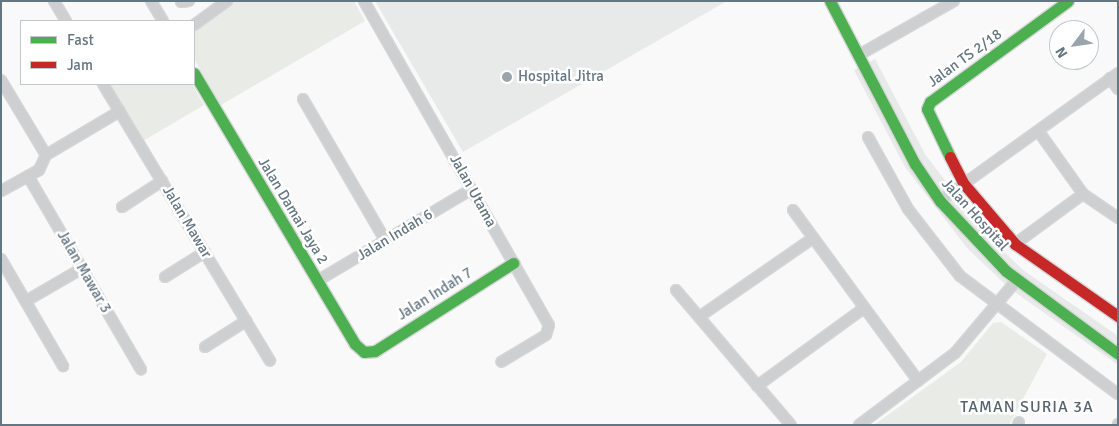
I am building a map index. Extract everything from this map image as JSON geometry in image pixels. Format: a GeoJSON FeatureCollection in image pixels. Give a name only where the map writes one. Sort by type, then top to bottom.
{"type":"FeatureCollection","features":[{"type":"Feature","properties":{"kind":"street"},"geometry":{"type":"LineString","coordinates":[[54,1],[65,20]]}},
{"type":"Feature","properties":{"kind":"street"},"geometry":{"type":"LineString","coordinates":[[151,1],[162,20]]}},
{"type":"Feature","properties":{"kind":"street"},"geometry":{"type":"LineString","coordinates":[[195,23],[227,1]]}},
{"type":"Feature","properties":{"kind":"street","name":"Jalan Utama"},"geometry":{"type":"LineString","coordinates":[[364,1],[550,329],[501,362]]}},
{"type":"Feature","properties":{"kind":"street","name":"Jalan Hospital"},"geometry":{"type":"LineString","coordinates":[[830,1],[940,201],[975,243],[1017,280],[1118,354]]}},
{"type":"Feature","properties":{"kind":"street"},"geometry":{"type":"LineString","coordinates":[[859,55],[954,1]]}},
{"type":"Feature","properties":{"kind":"street","name":"Jalan TS 2/18"},"geometry":{"type":"LineString","coordinates":[[964,184],[936,133],[928,105],[1068,1]]}},
{"type":"Feature","properties":{"kind":"street","name":"Jalan Damai Jaya 2"},"geometry":{"type":"LineString","coordinates":[[195,75],[355,344],[364,352],[375,351]]}},
{"type":"Feature","properties":{"kind":"street"},"geometry":{"type":"LineString","coordinates":[[940,201],[1039,132],[1114,76],[1118,89]]}},
{"type":"Feature","properties":{"kind":"street"},"geometry":{"type":"LineString","coordinates":[[1,80],[46,155],[45,163],[28,176],[1,191]]}},
{"type":"Feature","properties":{"kind":"street","name":"Jalan Mawar"},"geometry":{"type":"LineString","coordinates":[[104,85],[270,361]]}},
{"type":"Feature","properties":{"kind":"street"},"geometry":{"type":"LineString","coordinates":[[303,99],[385,240]]}},
{"type":"Feature","properties":{"kind":"street"},"geometry":{"type":"LineString","coordinates":[[46,155],[120,111]]}},
{"type":"Feature","properties":{"kind":"street"},"geometry":{"type":"LineString","coordinates":[[1039,132],[1083,194],[1118,218]]}},
{"type":"Feature","properties":{"kind":"street"},"geometry":{"type":"LineString","coordinates":[[868,137],[924,233],[960,276],[996,306],[1118,394]]}},
{"type":"Feature","properties":{"kind":"street","name":"Jalan Mawar 3"},"geometry":{"type":"LineString","coordinates":[[28,176],[141,369]]}},
{"type":"Feature","properties":{"kind":"street"},"geometry":{"type":"LineString","coordinates":[[122,207],[162,181]]}},
{"type":"Feature","properties":{"kind":"street"},"geometry":{"type":"LineString","coordinates":[[964,184],[1015,244],[1116,311]]}},
{"type":"Feature","properties":{"kind":"street","name":"Jalan Indah 6"},"geometry":{"type":"LineString","coordinates":[[317,281],[472,189]]}},
{"type":"Feature","properties":{"kind":"street"},"geometry":{"type":"LineString","coordinates":[[1015,244],[1083,194]]}},
{"type":"Feature","properties":{"kind":"street"},"geometry":{"type":"LineString","coordinates":[[793,210],[918,382]]}},
{"type":"Feature","properties":{"kind":"street"},"geometry":{"type":"LineString","coordinates":[[699,317],[813,238]]}},
{"type":"Feature","properties":{"kind":"street"},"geometry":{"type":"LineString","coordinates":[[164,277],[205,252]]}},
{"type":"Feature","properties":{"kind":"street"},"geometry":{"type":"LineString","coordinates":[[1,259],[63,366]]}},
{"type":"Feature","properties":{"kind":"street","name":"Jalan Indah 7"},"geometry":{"type":"LineString","coordinates":[[375,351],[513,263]]}},
{"type":"Feature","properties":{"kind":"street"},"geometry":{"type":"LineString","coordinates":[[26,301],[81,268]]}},
{"type":"Feature","properties":{"kind":"street"},"geometry":{"type":"LineString","coordinates":[[859,425],[918,382],[964,344],[1017,280]]}},
{"type":"Feature","properties":{"kind":"street"},"geometry":{"type":"LineString","coordinates":[[676,290],[791,425]]}},
{"type":"Feature","properties":{"kind":"street"},"geometry":{"type":"LineString","coordinates":[[758,386],[864,308]]}},
{"type":"Feature","properties":{"kind":"street"},"geometry":{"type":"LineString","coordinates":[[205,347],[246,320]]}},
{"type":"Feature","properties":{"kind":"shaded area"},"geometry":{"type":"Polygon","coordinates":[[[230,1],[354,1],[365,21],[221,105],[195,61],[195,29],[230,1]]]}},
{"type":"Feature","properties":{"kind":"shaded area","name":"Hospital Jitra"},"geometry":{"type":"Polygon","coordinates":[[[375,1],[727,1],[463,152],[375,1]]]}},
{"type":"Feature","properties":{"kind":"shaded area"},"geometry":{"type":"Polygon","coordinates":[[[875,59],[925,154],[985,233],[1023,270],[1118,336],[1118,365],[1009,288],[967,248],[905,167],[854,70],[875,59]]]}},
{"type":"Feature","properties":{"kind":"shaded area"},"geometry":{"type":"Polygon","coordinates":[[[110,85],[193,85],[204,105],[143,141],[110,85]]]}},
{"type":"Feature","properties":{"kind":"shaded area"},"geometry":{"type":"Polygon","coordinates":[[[1001,322],[1047,354],[1009,425],[874,425],[961,362],[993,323],[1001,322]]]}},
{"type":"Feature","properties":{"kind":"traffic: fast"},"geometry":{"type":"LineString","coordinates":[[830,1],[915,164],[940,201],[1006,271],[1118,354]]}},
{"type":"Feature","properties":{"kind":"traffic: fast"},"geometry":{"type":"LineString","coordinates":[[950,157],[927,109],[930,102],[1068,1]]}},
{"type":"Feature","properties":{"kind":"traffic: fast"},"geometry":{"type":"LineString","coordinates":[[195,75],[355,344],[364,352],[375,351],[513,263]]}},
{"type":"Feature","properties":{"kind":"traffic: jam"},"geometry":{"type":"LineString","coordinates":[[950,157],[964,184],[1015,244],[1118,316]]}},
{"type":"Feature","properties":{"kind":"place","name":"Hospital Jitra"},"geometry":{"type":"Point","coordinates":[507,77]}},
{"type":"Feature","properties":{"kind":"district","name":"TAMAN SURIA 3A"},"geometry":{"type":"Point","coordinates":[1027,407]}}]}
